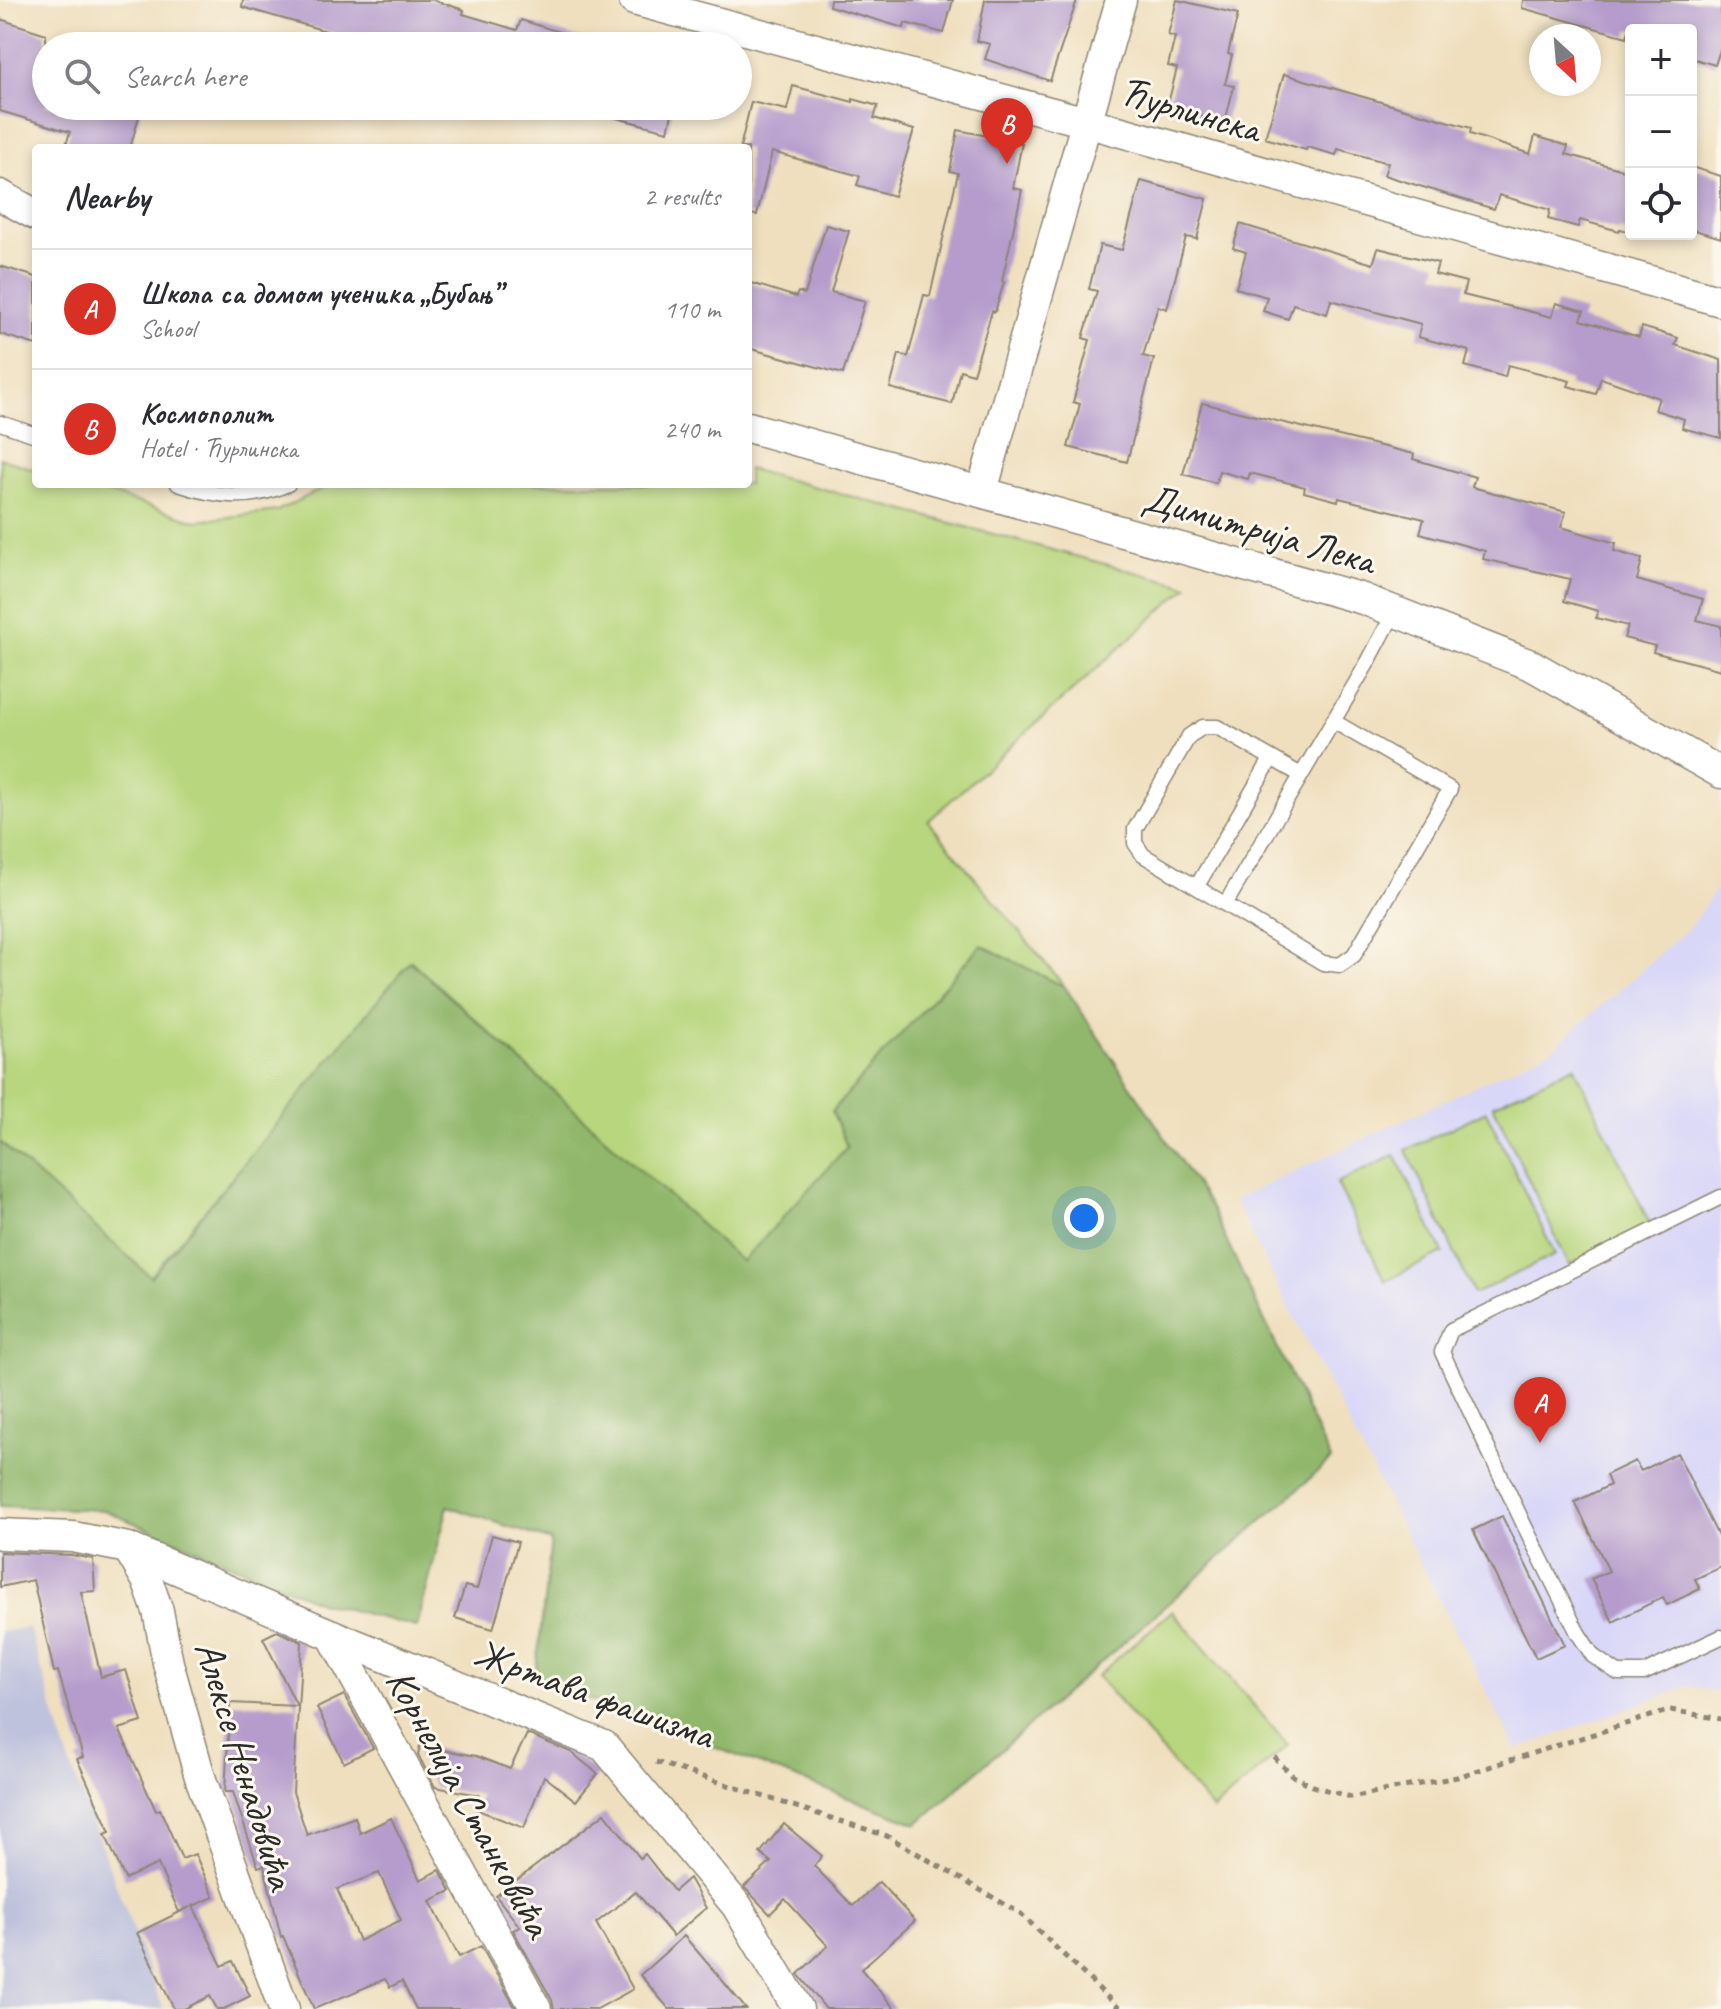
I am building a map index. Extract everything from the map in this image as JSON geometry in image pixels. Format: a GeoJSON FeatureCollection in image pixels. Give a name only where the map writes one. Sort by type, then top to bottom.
{"type":"FeatureCollection","features":[{"type":"Feature","properties":{"kind":"street","name":"Ћурлинска"},"geometry":{"type":"LineString","coordinates":[[634,0],[1086,122],[1721,301]]}},
{"type":"Feature","properties":{"kind":"street"},"geometry":{"type":"LineString","coordinates":[[982,491],[1121,0]]}},
{"type":"Feature","properties":{"kind":"street"},"geometry":{"type":"LineString","coordinates":[[0,195],[32,213]]}},
{"type":"Feature","properties":{"kind":"street","name":"Димитрија Лека"},"geometry":{"type":"LineString","coordinates":[[752,428],[1363,599],[1533,666],[1721,773]]}},
{"type":"Feature","properties":{"kind":"street","name":"Жртава фашизма"},"geometry":{"type":"LineString","coordinates":[[0,1534],[73,1537],[128,1548],[604,1746],[737,1906],[798,2009]]}},
{"type":"Feature","properties":{"kind":"street","name":"Алексе Ненадовића"},"geometry":{"type":"LineString","coordinates":[[128,1548],[147,1580],[158,1611],[168,1663],[200,1777],[284,2009]]}},
{"type":"Feature","properties":{"kind":"street","name":"Корнелија Станковића"},"geometry":{"type":"LineString","coordinates":[[332,1635],[536,2009]]}},
{"type":"Feature","properties":{"kind":"lane"},"geometry":{"type":"LineString","coordinates":[[0,423],[32,434]]}},
{"type":"Feature","properties":{"kind":"lane"},"geometry":{"type":"LineString","coordinates":[[190,488],[205,493],[240,496],[276,488]]}},
{"type":"Feature","properties":{"kind":"lane"},"geometry":{"type":"LineString","coordinates":[[1226,903],[1395,611]]}},
{"type":"Feature","properties":{"kind":"lane"},"geometry":{"type":"LineString","coordinates":[[1301,775],[1217,727],[1203,727],[1189,736],[1135,829],[1135,843],[1143,855],[1323,963],[1340,965],[1354,955],[1450,789],[1333,721]]}},
{"type":"Feature","properties":{"kind":"lane"},"geometry":{"type":"LineString","coordinates":[[1197,886],[1271,759]]}},
{"type":"Feature","properties":{"kind":"lane"},"geometry":{"type":"LineString","coordinates":[[1721,1197],[1451,1330],[1442,1352],[1525,1527],[1578,1633],[1593,1656],[1618,1673],[1644,1673],[1721,1637]]}},
{"type":"Feature","properties":{"kind":"path"},"geometry":{"type":"LineString","coordinates":[[1274,1757],[1293,1776],[1313,1786],[1351,1797],[1457,1777],[1670,1710],[1721,1719]]}},
{"type":"Feature","properties":{"kind":"path","name":"Жртава фашизма"},"geometry":{"type":"LineString","coordinates":[[649,1760],[887,1836],[1020,1913],[1120,2009]]}},
{"type":"Feature","properties":{"kind":"shaded area"},"geometry":{"type":"Polygon","coordinates":[[[1721,882],[1721,1693],[1689,1686],[1516,1749],[1234,1200],[1551,1050],[1689,928],[1721,882]]]}},
{"type":"Feature","properties":{"kind":"shaded area"},"geometry":{"type":"Polygon","coordinates":[[[29,1627],[67,1755],[163,2009],[0,2009],[0,1632],[29,1627]]]}},
{"type":"Feature","properties":{"kind":"green space"},"geometry":{"type":"Polygon","coordinates":[[[0,458],[32,469],[32,488],[93,488],[196,521],[277,511],[324,488],[752,488],[752,470],[1188,586],[928,821],[1065,987],[981,945],[847,1147],[742,1263],[411,961],[150,1277],[0,1142],[0,458]]]}},
{"type":"Feature","properties":{"kind":"green space"},"geometry":{"type":"Polygon","coordinates":[[[981,945],[1065,987],[1209,1204],[1331,1460],[917,1824],[535,1679],[551,1541],[448,1506],[417,1627],[319,1602],[104,1510],[0,1506],[0,1142],[151,1277],[410,961],[742,1262],[847,1147],[832,1111],[981,945]]]}},
{"type":"Feature","properties":{"kind":"green space"},"geometry":{"type":"Polygon","coordinates":[[[1574,1066],[1651,1226],[1569,1265],[1493,1105],[1574,1066]]]}},
{"type":"Feature","properties":{"kind":"green space"},"geometry":{"type":"Polygon","coordinates":[[[1486,1111],[1555,1255],[1474,1294],[1406,1150],[1486,1111]]]}},
{"type":"Feature","properties":{"kind":"green space"},"geometry":{"type":"Polygon","coordinates":[[[1395,1155],[1443,1253],[1385,1281],[1337,1183],[1395,1155]]]}},
{"type":"Feature","properties":{"kind":"green space"},"geometry":{"type":"Polygon","coordinates":[[[1172,1611],[1288,1745],[1213,1810],[1097,1676],[1172,1611]]]}},
{"type":"Feature","properties":{"kind":"building"},"geometry":{"type":"Polygon","coordinates":[[[243,0],[433,0],[464,10],[463,14],[517,30],[521,20],[559,32],[330,32],[242,7],[243,0]]]}},
{"type":"Feature","properties":{"kind":"building"},"geometry":{"type":"Polygon","coordinates":[[[830,0],[953,0],[944,33],[905,23],[904,28],[829,6],[830,0]]]}},
{"type":"Feature","properties":{"kind":"building"},"geometry":{"type":"Polygon","coordinates":[[[985,0],[1077,0],[1050,81],[985,59],[990,44],[977,41],[985,0]]]}},
{"type":"Feature","properties":{"kind":"building"},"geometry":{"type":"Polygon","coordinates":[[[1177,0],[1238,14],[1228,54],[1232,55],[1225,84],[1234,86],[1225,122],[1167,108],[1177,68],[1168,66],[1175,37],[1168,35],[1177,0]]]}},
{"type":"Feature","properties":{"kind":"building"},"geometry":{"type":"Polygon","coordinates":[[[1523,0],[1721,0],[1721,47],[1715,65],[1697,60],[1697,24],[1625,24],[1625,36],[1601,30],[1601,24],[1580,24],[1522,8],[1523,0]]]}},
{"type":"Feature","properties":{"kind":"building"},"geometry":{"type":"Polygon","coordinates":[[[0,19],[40,32],[32,32],[32,120],[138,120],[131,144],[66,144],[70,132],[0,111],[0,19]]]}},
{"type":"Feature","properties":{"kind":"building"},"geometry":{"type":"Polygon","coordinates":[[[1284,74],[1471,128],[1470,134],[1530,154],[1535,136],[1568,146],[1566,154],[1625,170],[1625,230],[1580,220],[1578,227],[1548,219],[1550,210],[1499,195],[1494,209],[1384,175],[1388,163],[1338,149],[1336,155],[1265,138],[1284,74]]]}},
{"type":"Feature","properties":{"kind":"building"},"geometry":{"type":"Polygon","coordinates":[[[793,86],[878,106],[874,118],[914,130],[894,196],[857,185],[860,176],[772,152],[757,215],[752,214],[752,144],[741,144],[747,120],[752,120],[752,102],[787,110],[793,86]]]}},
{"type":"Feature","properties":{"kind":"building"},"geometry":{"type":"Polygon","coordinates":[[[624,120],[671,120],[668,131],[624,120]]]}},
{"type":"Feature","properties":{"kind":"building"},"geometry":{"type":"Polygon","coordinates":[[[958,130],[1022,143],[1013,188],[1022,190],[995,312],[992,311],[973,374],[960,370],[952,404],[890,388],[899,354],[908,357],[924,295],[930,296],[958,173],[950,171],[958,130]]]}},
{"type":"Feature","properties":{"kind":"building"},"geometry":{"type":"Polygon","coordinates":[[[1697,169],[1721,176],[1721,238],[1697,231],[1697,169]]]}},
{"type":"Feature","properties":{"kind":"building"},"geometry":{"type":"Polygon","coordinates":[[[1141,181],[1207,199],[1197,239],[1186,237],[1167,309],[1158,306],[1143,356],[1154,359],[1127,462],[1068,447],[1080,404],[1073,402],[1090,340],[1083,338],[1097,291],[1089,289],[1100,245],[1122,250],[1141,181]]]}},
{"type":"Feature","properties":{"kind":"building"},"geometry":{"type":"Polygon","coordinates":[[[1240,224],[1373,264],[1378,248],[1438,263],[1435,274],[1466,282],[1463,295],[1552,317],[1556,303],[1584,311],[1581,320],[1639,337],[1642,327],[1678,338],[1675,345],[1721,360],[1721,438],[1682,428],[1684,419],[1655,410],[1659,398],[1601,378],[1596,394],[1568,386],[1570,381],[1508,365],[1505,377],[1465,366],[1469,351],[1418,337],[1421,324],[1331,300],[1327,314],[1293,304],[1288,319],[1263,311],[1267,297],[1236,288],[1246,252],[1233,248],[1240,224]]]}},
{"type":"Feature","properties":{"kind":"building"},"geometry":{"type":"Polygon","coordinates":[[[826,225],[849,231],[831,292],[865,301],[843,374],[752,349],[752,283],[796,297],[798,292],[805,294],[826,225]]]}},
{"type":"Feature","properties":{"kind":"building"},"geometry":{"type":"Polygon","coordinates":[[[0,266],[32,276],[32,344],[0,334],[0,266]]]}},
{"type":"Feature","properties":{"kind":"building"},"geometry":{"type":"Polygon","coordinates":[[[1202,403],[1414,454],[1413,459],[1475,477],[1472,487],[1566,512],[1561,527],[1616,543],[1614,551],[1642,559],[1637,580],[1703,599],[1697,620],[1721,626],[1721,670],[1653,652],[1655,646],[1624,638],[1628,626],[1596,618],[1598,611],[1564,601],[1570,579],[1483,559],[1485,551],[1420,533],[1424,519],[1339,498],[1338,501],[1304,492],[1305,487],[1250,473],[1248,479],[1219,471],[1216,483],[1183,474],[1202,403]]]}},
{"type":"Feature","properties":{"kind":"building"},"geometry":{"type":"Polygon","coordinates":[[[1677,1453],[1721,1542],[1721,1567],[1695,1579],[1700,1589],[1667,1605],[1663,1597],[1613,1622],[1591,1579],[1609,1571],[1575,1502],[1610,1485],[1606,1475],[1635,1461],[1641,1471],[1677,1453]]]}},
{"type":"Feature","properties":{"kind":"building"},"geometry":{"type":"Polygon","coordinates":[[[1502,1516],[1565,1645],[1536,1658],[1473,1530],[1502,1516]]]}},
{"type":"Feature","properties":{"kind":"building"},"geometry":{"type":"Polygon","coordinates":[[[492,1535],[518,1542],[493,1629],[455,1618],[465,1586],[477,1589],[492,1535]]]}},
{"type":"Feature","properties":{"kind":"building"},"geometry":{"type":"Polygon","coordinates":[[[0,1552],[93,1559],[95,1591],[81,1592],[101,1677],[126,1670],[142,1722],[119,1729],[156,1811],[160,1809],[182,1859],[195,1854],[214,1897],[193,1906],[222,1966],[233,1961],[250,1996],[224,2009],[217,2009],[210,1996],[184,2009],[174,2009],[137,1933],[190,1907],[179,1912],[158,1864],[125,1879],[105,1834],[110,1832],[77,1759],[83,1757],[58,1671],[54,1672],[33,1580],[0,1587],[0,1552]]]}},
{"type":"Feature","properties":{"kind":"building"},"geometry":{"type":"Polygon","coordinates":[[[277,1631],[302,1642],[293,1792],[307,1835],[355,1817],[360,1833],[391,1818],[420,1880],[440,1870],[451,1891],[430,1901],[459,1957],[481,1946],[516,2009],[416,2009],[402,1981],[390,1987],[385,1979],[314,2009],[281,1937],[264,1865],[258,1867],[233,1792],[225,1792],[230,1703],[297,1706],[263,1638],[277,1631]],[[379,1873],[337,1889],[359,1941],[401,1920],[379,1873]]]}},
{"type":"Feature","properties":{"kind":"building"},"geometry":{"type":"Polygon","coordinates":[[[344,1695],[373,1748],[344,1763],[317,1708],[344,1695]]]}},
{"type":"Feature","properties":{"kind":"building"},"geometry":{"type":"Polygon","coordinates":[[[527,1734],[571,1752],[598,1774],[576,1801],[544,1776],[524,1828],[475,1809],[480,1795],[435,1787],[418,1755],[420,1746],[476,1756],[510,1769],[527,1734]]]}},
{"type":"Feature","properties":{"kind":"building"},"geometry":{"type":"Polygon","coordinates":[[[605,1813],[640,1858],[645,1854],[674,1891],[689,1878],[706,1908],[673,1936],[636,1892],[596,1923],[633,1989],[597,2009],[554,2009],[513,1930],[520,1927],[496,1896],[605,1813]]]}},
{"type":"Feature","properties":{"kind":"building"},"geometry":{"type":"Polygon","coordinates":[[[784,1824],[822,1856],[814,1866],[853,1906],[879,1882],[915,1921],[861,1969],[895,2009],[826,2009],[798,1974],[828,1946],[785,1899],[770,1914],[744,1887],[771,1862],[760,1853],[784,1824]]]}},
{"type":"Feature","properties":{"kind":"building"},"geometry":{"type":"Polygon","coordinates":[[[684,1936],[746,2009],[669,2009],[640,1975],[684,1936]]]}},
{"type":"Feature","properties":{"kind":"place","name":"Космополит"},"geometry":{"type":"Point","coordinates":[1007,164]}},
{"type":"Feature","properties":{"kind":"place","name":"Школа са домом ученика „Бубањ”"},"geometry":{"type":"Point","coordinates":[1540,1443]}}]}
